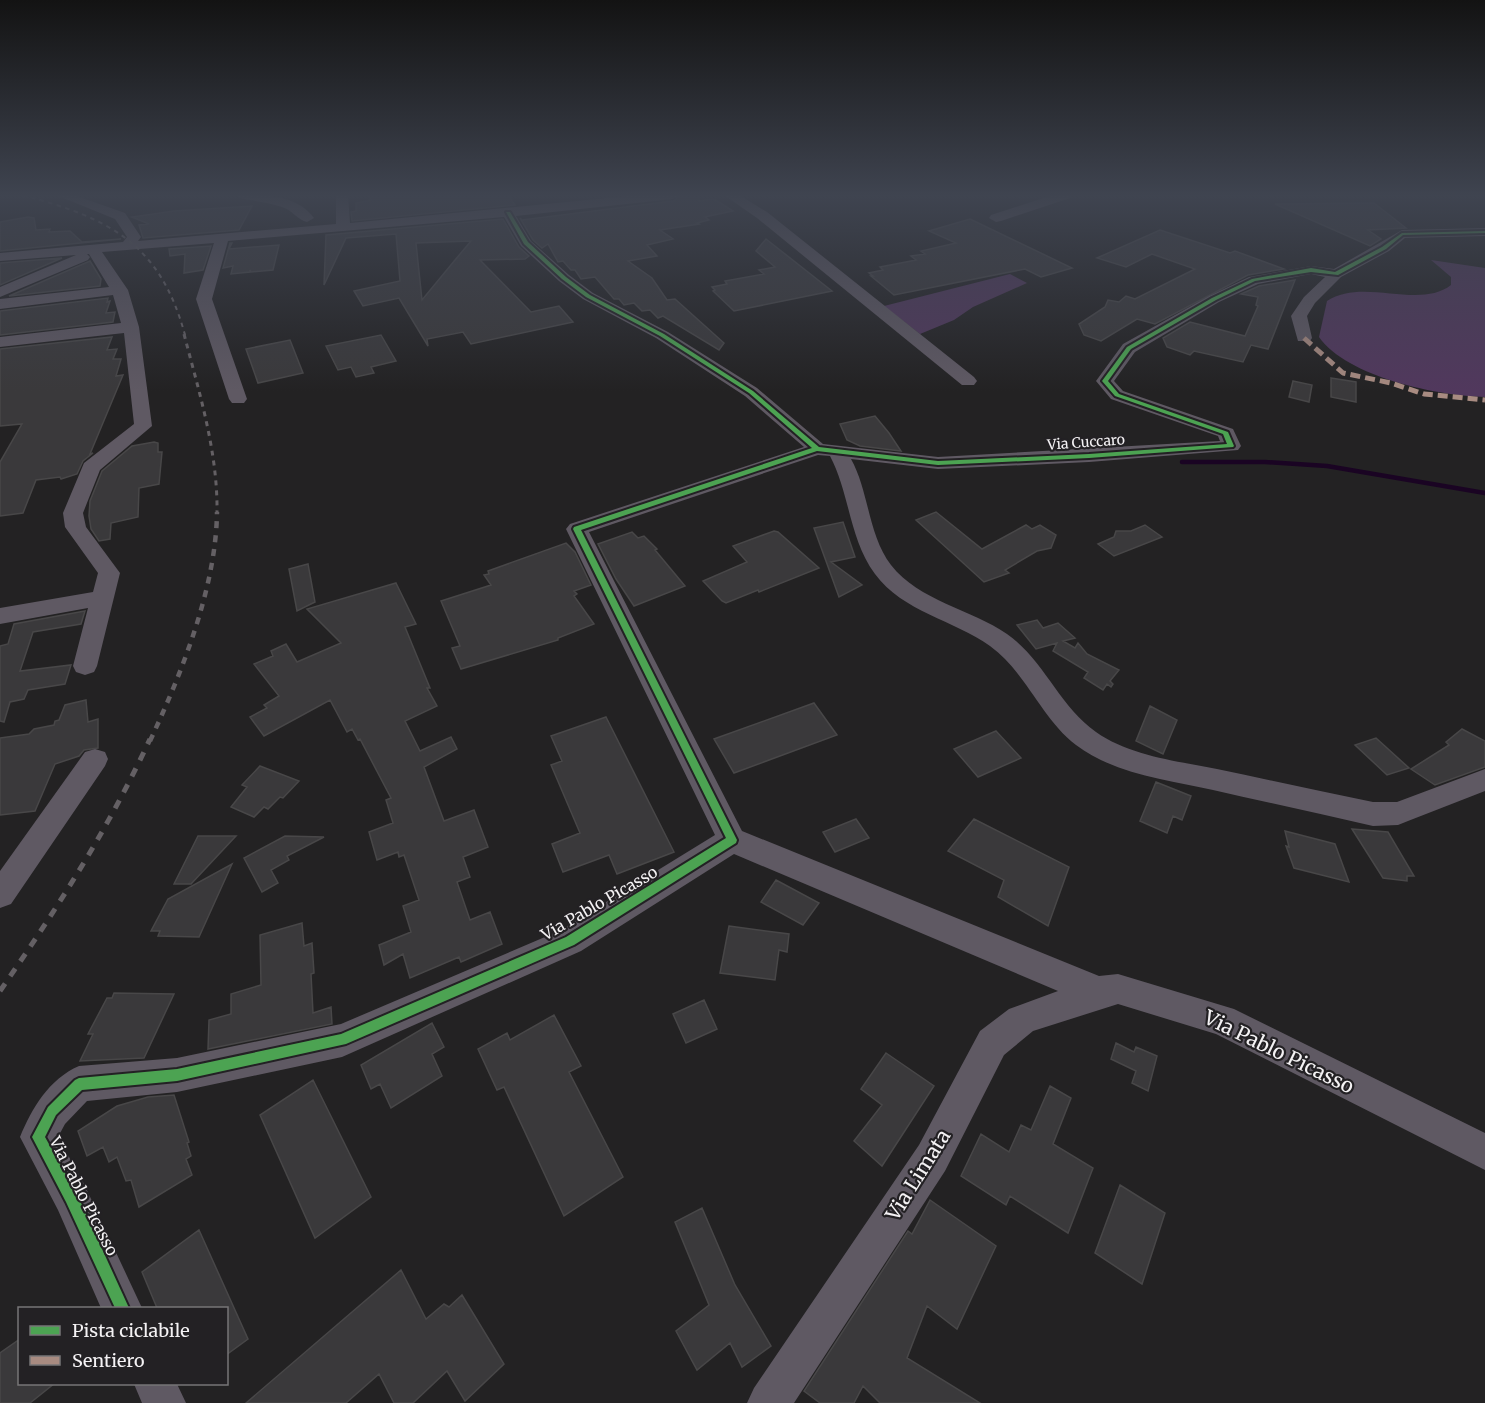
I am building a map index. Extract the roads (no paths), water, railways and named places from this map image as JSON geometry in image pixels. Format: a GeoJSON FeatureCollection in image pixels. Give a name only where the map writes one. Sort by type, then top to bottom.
{"type":"FeatureCollection","features":[{"type":"Feature","properties":{"kind":"street"},"geometry":{"type":"LineString","coordinates":[[0,292],[72,260]]}},
{"type":"Feature","properties":{"kind":"street"},"geometry":{"type":"LineString","coordinates":[[85,666],[109,573],[76,527],[73,513],[91,467],[143,426],[131,327],[120,290],[103,260]]}},
{"type":"Feature","properties":{"kind":"street"},"geometry":{"type":"LineString","coordinates":[[216,260],[204,299],[238,399]]}},
{"type":"Feature","properties":{"kind":"street"},"geometry":{"type":"LineString","coordinates":[[546,260],[574,285],[602,303],[662,335],[751,392],[846,466],[867,535],[883,569],[907,592],[974,624],[1002,643],[1082,735],[1106,750],[1142,764],[1373,814],[1398,813],[1484,780]]}},
{"type":"Feature","properties":{"kind":"street"},"geometry":{"type":"LineString","coordinates":[[818,260],[968,381]]}},
{"type":"Feature","properties":{"kind":"street"},"geometry":{"type":"LineString","coordinates":[[1304,338],[1299,316],[1309,300],[1336,274],[1361,260]]}},
{"type":"Feature","properties":{"kind":"street","name":"Via Cuccaro"},"geometry":{"type":"LineString","coordinates":[[827,451],[938,462],[979,462],[1231,446],[1226,433],[1117,395],[1105,381],[1129,348],[1214,299],[1254,280],[1311,270],[1336,274]]}},
{"type":"Feature","properties":{"kind":"street"},"geometry":{"type":"LineString","coordinates":[[0,304],[120,290]]}},
{"type":"Feature","properties":{"kind":"street"},"geometry":{"type":"LineString","coordinates":[[0,342],[131,327]]}},
{"type":"Feature","properties":{"kind":"street"},"geometry":{"type":"LineString","coordinates":[[732,840],[577,530],[827,451]]}},
{"type":"Feature","properties":{"kind":"street"},"geometry":{"type":"LineString","coordinates":[[0,616],[102,598]]}},
{"type":"Feature","properties":{"kind":"street"},"geometry":{"type":"LineString","coordinates":[[0,895],[95,759]]}},
{"type":"Feature","properties":{"kind":"street","name":"Via Pablo Picasso"},"geometry":{"type":"LineString","coordinates":[[122,1307],[71,1197],[38,1137],[52,1111],[79,1084],[177,1075],[342,1040],[570,941],[732,840],[1099,992],[1118,989],[1222,1020],[1485,1152]]}},
{"type":"Feature","properties":{"kind":"street","name":"Via Limata"},"geometry":{"type":"LineString","coordinates":[[769,1403],[932,1158],[992,1043],[1021,1020],[1047,1009],[1088,1000],[1099,992]]}},
{"type":"Feature","properties":{"kind":"street"},"geometry":{"type":"LineString","coordinates":[[156,1385],[164,1403]]}},
{"type":"Feature","properties":{"kind":"waterway"},"geometry":{"type":"LineString","coordinates":[[1182,462],[1265,462],[1327,466],[1485,493]]}},
{"type":"Feature","properties":{"kind":"railway"},"geometry":{"type":"LineString","coordinates":[[148,260],[161,278],[174,304],[185,335]]}},
{"type":"Feature","properties":{"kind":"railway"},"geometry":{"type":"LineString","coordinates":[[184,334],[211,445],[217,512]]}},
{"type":"Feature","properties":{"kind":"railway"},"geometry":{"type":"LineString","coordinates":[[150,741],[174,687],[204,600],[211,570],[217,512]]}},
{"type":"Feature","properties":{"kind":"railway"},"geometry":{"type":"LineString","coordinates":[[0,991],[81,868],[117,805],[150,739]]}}]}
